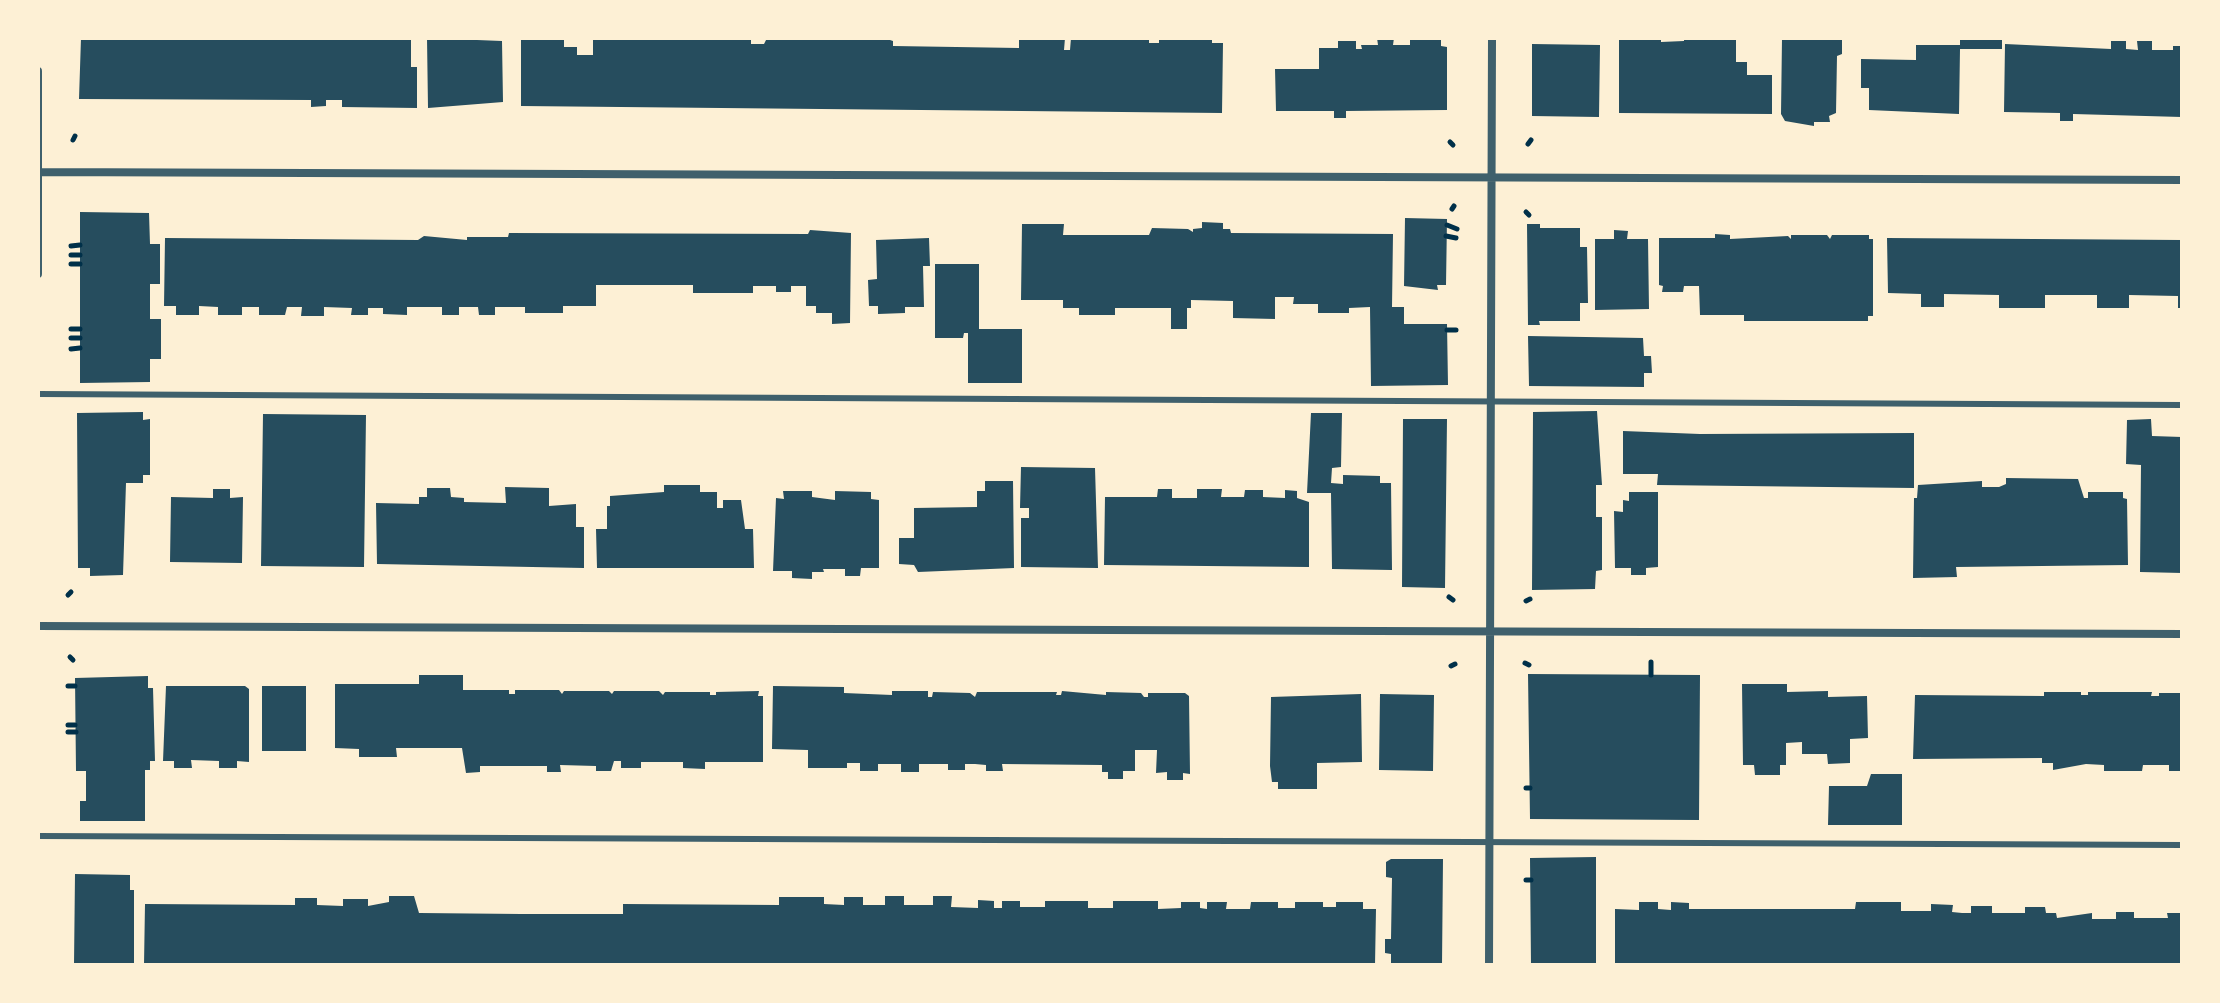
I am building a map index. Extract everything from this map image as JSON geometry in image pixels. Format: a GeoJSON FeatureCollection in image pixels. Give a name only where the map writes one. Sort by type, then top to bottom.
{"type":"FeatureCollection","features":[{"type":"Feature","properties":{"kind":"street"},"geometry":{"type":"LineString","coordinates":[[1489,965],[1494,178],[1492,38]]}},
{"type":"Feature","properties":{"kind":"street"},"geometry":{"type":"LineString","coordinates":[[38,71],[38,274]]}},
{"type":"Feature","properties":{"kind":"street"},"geometry":{"type":"LineString","coordinates":[[38,172],[2182,180]]}},
{"type":"Feature","properties":{"kind":"street"},"geometry":{"type":"LineString","coordinates":[[38,626],[2182,634]]}},
{"type":"Feature","properties":{"kind":"lane"},"geometry":{"type":"LineString","coordinates":[[38,394],[2182,405]]}},
{"type":"Feature","properties":{"kind":"lane"},"geometry":{"type":"LineString","coordinates":[[38,836],[2182,845]]}},
{"type":"Feature","properties":{"kind":"path"},"geometry":{"type":"LineString","coordinates":[[1447,225],[1457,229]]}},
{"type":"Feature","properties":{"kind":"path"},"geometry":{"type":"LineString","coordinates":[[1446,236],[1456,238]]}},
{"type":"Feature","properties":{"kind":"path"},"geometry":{"type":"LineString","coordinates":[[71,246],[80,245]]}},
{"type":"Feature","properties":{"kind":"path"},"geometry":{"type":"LineString","coordinates":[[71,255],[80,255]]}},
{"type":"Feature","properties":{"kind":"path"},"geometry":{"type":"LineString","coordinates":[[71,264],[80,264]]}},
{"type":"Feature","properties":{"kind":"path"},"geometry":{"type":"LineString","coordinates":[[71,329],[80,329]]}},
{"type":"Feature","properties":{"kind":"path"},"geometry":{"type":"LineString","coordinates":[[1447,330],[1456,330]]}},
{"type":"Feature","properties":{"kind":"path"},"geometry":{"type":"LineString","coordinates":[[71,338],[80,338]]}},
{"type":"Feature","properties":{"kind":"path"},"geometry":{"type":"LineString","coordinates":[[71,349],[80,348]]}},
{"type":"Feature","properties":{"kind":"path"},"geometry":{"type":"LineString","coordinates":[[1651,662],[1651,675]]}},
{"type":"Feature","properties":{"kind":"path"},"geometry":{"type":"LineString","coordinates":[[68,732],[76,732]]}},
{"type":"Feature","properties":{"kind":"building"},"geometry":{"type":"Polygon","coordinates":[[[81,38],[411,38],[411,67],[417,67],[417,108],[342,107],[342,100],[326,100],[326,106],[311,107],[311,100],[79,99],[81,38]]]}},
{"type":"Feature","properties":{"kind":"building"},"geometry":{"type":"Polygon","coordinates":[[[427,38],[502,41],[503,102],[428,108],[427,38]]]}},
{"type":"Feature","properties":{"kind":"building"},"geometry":{"type":"Polygon","coordinates":[[[521,38],[564,38],[564,47],[577,47],[577,55],[593,55],[593,38],[751,38],[751,44],[764,44],[767,38],[884,38],[893,41],[893,46],[1019,48],[1019,38],[1065,38],[1064,50],[1070,50],[1071,38],[1149,38],[1149,43],[1159,43],[1159,38],[1212,38],[1212,43],[1223,43],[1222,113],[521,106],[521,38]]]}},
{"type":"Feature","properties":{"kind":"building"},"geometry":{"type":"Polygon","coordinates":[[[1377,38],[1394,38],[1393,45],[1410,45],[1410,39],[1441,38],[1441,46],[1447,47],[1447,110],[1346,111],[1346,118],[1334,118],[1334,111],[1276,111],[1275,69],[1319,69],[1319,48],[1338,48],[1338,41],[1356,41],[1356,49],[1362,49],[1361,45],[1378,45],[1377,38]]]}},
{"type":"Feature","properties":{"kind":"building"},"geometry":{"type":"Polygon","coordinates":[[[1619,38],[1661,38],[1661,42],[1684,41],[1684,38],[1736,38],[1736,62],[1747,62],[1747,75],[1772,75],[1772,114],[1619,113],[1619,38]]]}},
{"type":"Feature","properties":{"kind":"building"},"geometry":{"type":"Polygon","coordinates":[[[1782,38],[1842,38],[1842,54],[1837,56],[1836,113],[1829,116],[1830,122],[1814,122],[1814,126],[1785,121],[1781,114],[1782,38]]]}},
{"type":"Feature","properties":{"kind":"building"},"geometry":{"type":"Polygon","coordinates":[[[1960,38],[2002,38],[2002,49],[1960,49],[1959,114],[1869,110],[1869,88],[1861,88],[1861,59],[1916,60],[1916,45],[1960,45],[1960,38]]]}},
{"type":"Feature","properties":{"kind":"building"},"geometry":{"type":"Polygon","coordinates":[[[2111,41],[2126,41],[2126,49],[2138,50],[2137,41],[2152,41],[2152,50],[2173,50],[2173,46],[2182,46],[2182,117],[2073,114],[2073,121],[2060,121],[2060,113],[2004,112],[2005,44],[2111,49],[2111,41]]]}},
{"type":"Feature","properties":{"kind":"building"},"geometry":{"type":"Polygon","coordinates":[[[1532,44],[1600,45],[1599,117],[1532,116],[1532,44]]]}},
{"type":"Feature","properties":{"kind":"building"},"geometry":{"type":"Polygon","coordinates":[[[80,212],[149,213],[150,244],[160,244],[160,284],[150,284],[150,319],[161,319],[161,359],[150,359],[150,382],[80,383],[80,212]]]}},
{"type":"Feature","properties":{"kind":"building"},"geometry":{"type":"Polygon","coordinates":[[[1405,218],[1447,219],[1446,285],[1437,285],[1438,290],[1404,286],[1405,218]]]}},
{"type":"Feature","properties":{"kind":"building"},"geometry":{"type":"Polygon","coordinates":[[[1202,222],[1223,223],[1223,229],[1230,229],[1231,233],[1393,234],[1392,307],[1404,307],[1404,324],[1447,324],[1448,385],[1371,386],[1370,307],[1349,308],[1349,313],[1318,313],[1318,304],[1293,304],[1294,297],[1275,297],[1275,319],[1233,318],[1233,301],[1191,300],[1191,308],[1187,308],[1187,329],[1171,329],[1171,308],[1115,308],[1115,315],[1079,315],[1079,308],[1063,308],[1063,300],[1021,300],[1022,224],[1064,224],[1063,235],[1149,235],[1152,228],[1188,229],[1193,232],[1193,229],[1202,228],[1202,222]]]}},
{"type":"Feature","properties":{"kind":"building"},"geometry":{"type":"Polygon","coordinates":[[[1527,224],[1540,224],[1540,228],[1580,228],[1580,247],[1587,247],[1588,303],[1580,303],[1580,321],[1539,321],[1540,325],[1528,325],[1527,224]]]}},
{"type":"Feature","properties":{"kind":"building"},"geometry":{"type":"Polygon","coordinates":[[[810,230],[851,233],[850,323],[832,324],[832,313],[816,313],[816,306],[806,306],[806,286],[791,286],[791,292],[776,292],[776,286],[753,286],[753,293],[693,293],[693,285],[596,285],[596,306],[563,306],[563,313],[525,313],[525,307],[495,307],[495,315],[479,315],[478,307],[459,307],[459,315],[442,315],[442,307],[407,307],[407,315],[383,314],[383,308],[368,308],[368,315],[351,315],[352,308],[324,307],[324,316],[301,316],[302,307],[287,307],[285,315],[259,315],[259,307],[242,307],[242,315],[218,315],[218,307],[199,306],[199,315],[176,315],[176,306],[164,306],[165,238],[418,240],[424,236],[467,240],[467,237],[508,237],[509,233],[808,234],[810,230]]]}},
{"type":"Feature","properties":{"kind":"building"},"geometry":{"type":"Polygon","coordinates":[[[1614,230],[1628,231],[1627,239],[1648,239],[1649,309],[1595,310],[1595,239],[1614,239],[1614,230]]]}},
{"type":"Feature","properties":{"kind":"building"},"geometry":{"type":"Polygon","coordinates":[[[1715,234],[1730,235],[1730,239],[1788,236],[1791,239],[1791,235],[1827,235],[1830,239],[1832,235],[1869,235],[1869,239],[1873,239],[1873,316],[1868,316],[1868,321],[1744,321],[1744,315],[1700,315],[1699,286],[1684,286],[1683,292],[1662,292],[1663,286],[1659,285],[1659,238],[1715,238],[1715,234]]]}},
{"type":"Feature","properties":{"kind":"building"},"geometry":{"type":"Polygon","coordinates":[[[929,238],[930,266],[923,266],[924,307],[905,307],[905,313],[878,314],[878,306],[869,306],[868,280],[877,279],[876,240],[929,238]]]}},
{"type":"Feature","properties":{"kind":"building"},"geometry":{"type":"Polygon","coordinates":[[[1887,238],[2182,240],[2182,308],[2178,308],[2178,296],[2129,295],[2129,308],[2097,308],[2097,295],[2045,295],[2045,308],[1999,308],[1999,295],[1944,294],[1944,307],[1921,307],[1921,294],[1888,293],[1887,238]]]}},
{"type":"Feature","properties":{"kind":"building"},"geometry":{"type":"Polygon","coordinates":[[[935,264],[979,264],[979,329],[1022,329],[1022,383],[968,383],[968,333],[964,333],[963,338],[935,338],[935,264]]]}},
{"type":"Feature","properties":{"kind":"building"},"geometry":{"type":"Polygon","coordinates":[[[1528,336],[1643,338],[1644,356],[1651,356],[1652,373],[1644,373],[1644,387],[1529,386],[1528,336]]]}},
{"type":"Feature","properties":{"kind":"building"},"geometry":{"type":"Polygon","coordinates":[[[1597,411],[1602,485],[1596,485],[1596,517],[1602,517],[1602,570],[1596,571],[1595,589],[1532,590],[1533,412],[1597,411]]]}},
{"type":"Feature","properties":{"kind":"building"},"geometry":{"type":"Polygon","coordinates":[[[143,412],[143,420],[150,419],[150,475],[143,475],[143,483],[126,483],[123,575],[90,576],[90,568],[78,568],[77,413],[143,412]]]}},
{"type":"Feature","properties":{"kind":"building"},"geometry":{"type":"Polygon","coordinates":[[[1311,413],[1342,413],[1341,467],[1332,468],[1331,483],[1343,484],[1343,475],[1380,476],[1380,483],[1391,483],[1392,570],[1332,569],[1331,493],[1307,493],[1311,413]]]}},
{"type":"Feature","properties":{"kind":"building"},"geometry":{"type":"Polygon","coordinates":[[[263,414],[366,415],[364,567],[261,566],[263,414]]]}},
{"type":"Feature","properties":{"kind":"building"},"geometry":{"type":"Polygon","coordinates":[[[1403,419],[1447,419],[1445,588],[1402,587],[1403,419]]]}},
{"type":"Feature","properties":{"kind":"building"},"geometry":{"type":"Polygon","coordinates":[[[2151,419],[2152,436],[2182,437],[2182,573],[2140,572],[2141,465],[2126,464],[2127,420],[2151,419]]]}},
{"type":"Feature","properties":{"kind":"building"},"geometry":{"type":"Polygon","coordinates":[[[1623,431],[1700,434],[1914,433],[1914,488],[1657,485],[1658,474],[1623,474],[1623,431]]]}},
{"type":"Feature","properties":{"kind":"building"},"geometry":{"type":"Polygon","coordinates":[[[1021,467],[1095,468],[1098,568],[1021,567],[1021,518],[1029,518],[1029,508],[1020,508],[1021,467]]]}},
{"type":"Feature","properties":{"kind":"building"},"geometry":{"type":"Polygon","coordinates":[[[2006,478],[2078,479],[2084,498],[2088,498],[2088,492],[2123,492],[2123,498],[2127,499],[2128,565],[1956,567],[1957,577],[1913,578],[1914,498],[1917,498],[1918,485],[1982,481],[1982,487],[1999,487],[2006,484],[2006,478]]]}},
{"type":"Feature","properties":{"kind":"building"},"geometry":{"type":"Polygon","coordinates":[[[985,481],[1013,481],[1014,568],[918,572],[914,565],[899,564],[899,538],[914,538],[914,508],[977,507],[977,491],[985,491],[985,481]]]}},
{"type":"Feature","properties":{"kind":"building"},"geometry":{"type":"Polygon","coordinates":[[[664,485],[700,485],[700,492],[717,492],[717,508],[723,508],[723,500],[741,500],[745,529],[753,529],[754,568],[597,568],[596,529],[607,529],[610,496],[664,492],[664,485]]]}},
{"type":"Feature","properties":{"kind":"building"},"geometry":{"type":"Polygon","coordinates":[[[505,487],[549,488],[549,506],[576,504],[576,527],[584,527],[584,568],[377,564],[376,503],[419,504],[419,497],[427,497],[427,488],[450,488],[451,497],[464,498],[464,502],[506,503],[505,487]]]}},
{"type":"Feature","properties":{"kind":"building"},"geometry":{"type":"Polygon","coordinates":[[[213,489],[230,489],[230,498],[243,497],[242,563],[170,562],[171,497],[213,498],[213,489]]]}},
{"type":"Feature","properties":{"kind":"building"},"geometry":{"type":"Polygon","coordinates":[[[1158,489],[1172,489],[1172,498],[1197,498],[1197,489],[1222,489],[1221,497],[1244,497],[1245,490],[1263,490],[1263,497],[1285,498],[1285,490],[1297,491],[1297,498],[1309,502],[1309,567],[1104,565],[1105,497],[1157,497],[1158,489]]]}},
{"type":"Feature","properties":{"kind":"building"},"geometry":{"type":"Polygon","coordinates":[[[783,491],[812,491],[812,497],[835,500],[835,491],[871,492],[871,499],[879,500],[879,568],[861,568],[860,576],[845,576],[845,569],[823,569],[824,572],[812,572],[812,579],[792,578],[792,571],[773,571],[776,498],[784,499],[783,491]]]}},
{"type":"Feature","properties":{"kind":"building"},"geometry":{"type":"Polygon","coordinates":[[[1629,492],[1658,492],[1658,567],[1646,568],[1646,575],[1631,575],[1631,568],[1615,568],[1614,511],[1623,512],[1623,500],[1629,501],[1629,492]]]}},
{"type":"Feature","properties":{"kind":"building"},"geometry":{"type":"Polygon","coordinates":[[[1528,674],[1700,675],[1699,820],[1530,819],[1528,674]]]}},
{"type":"Feature","properties":{"kind":"building"},"geometry":{"type":"Polygon","coordinates":[[[419,675],[463,675],[463,690],[509,690],[509,694],[515,694],[515,690],[559,690],[562,694],[564,691],[609,691],[612,694],[614,691],[659,691],[663,695],[665,692],[710,692],[710,695],[716,695],[716,692],[759,691],[758,696],[763,696],[763,762],[705,762],[705,769],[683,768],[683,762],[641,762],[641,768],[621,768],[621,761],[614,761],[611,771],[596,771],[596,766],[560,765],[561,772],[547,772],[547,766],[480,766],[480,772],[466,773],[462,748],[396,748],[397,757],[359,757],[359,749],[335,748],[335,684],[419,684],[419,675]]]}},
{"type":"Feature","properties":{"kind":"building"},"geometry":{"type":"Polygon","coordinates":[[[148,676],[148,688],[153,688],[155,761],[150,761],[150,770],[145,770],[145,821],[80,821],[80,801],[86,801],[86,771],[76,771],[75,678],[148,676]]]}},
{"type":"Feature","properties":{"kind":"building"},"geometry":{"type":"Polygon","coordinates":[[[1742,684],[1787,684],[1787,692],[1828,691],[1828,697],[1867,696],[1868,738],[1850,739],[1850,763],[1828,764],[1827,754],[1802,754],[1802,742],[1786,743],[1786,765],[1780,765],[1780,775],[1755,775],[1754,765],[1743,765],[1742,684]]]}},
{"type":"Feature","properties":{"kind":"building"},"geometry":{"type":"Polygon","coordinates":[[[166,686],[245,686],[249,689],[249,762],[237,761],[237,768],[219,768],[219,761],[191,760],[192,768],[174,768],[174,761],[163,761],[166,686]]]}},
{"type":"Feature","properties":{"kind":"building"},"geometry":{"type":"Polygon","coordinates":[[[262,686],[306,686],[306,751],[262,751],[262,686]]]}},
{"type":"Feature","properties":{"kind":"building"},"geometry":{"type":"Polygon","coordinates":[[[773,686],[844,687],[844,693],[892,695],[892,691],[928,691],[928,697],[932,697],[933,692],[970,693],[975,697],[977,692],[1057,692],[1056,695],[1061,695],[1062,691],[1106,695],[1106,692],[1141,693],[1144,697],[1148,697],[1148,693],[1185,693],[1189,696],[1190,774],[1183,773],[1183,780],[1167,780],[1167,772],[1156,773],[1157,750],[1135,750],[1135,771],[1123,771],[1123,779],[1108,779],[1108,772],[1102,772],[1102,765],[1002,764],[1003,771],[986,771],[986,765],[965,764],[965,770],[948,770],[948,764],[919,764],[919,772],[901,772],[901,764],[878,764],[878,771],[860,771],[860,763],[847,763],[847,768],[808,768],[808,750],[772,749],[773,686]]]}},
{"type":"Feature","properties":{"kind":"building"},"geometry":{"type":"Polygon","coordinates":[[[2044,692],[2081,692],[2081,695],[2088,695],[2088,692],[2152,692],[2151,696],[2182,693],[2182,771],[2169,771],[2169,765],[2143,765],[2142,771],[2104,771],[2104,765],[2086,764],[2053,770],[2053,763],[2042,763],[2042,758],[1913,759],[1915,695],[2044,696],[2044,692]]]}},
{"type":"Feature","properties":{"kind":"building"},"geometry":{"type":"Polygon","coordinates":[[[1361,694],[1362,762],[1317,763],[1317,789],[1278,789],[1278,782],[1272,782],[1270,766],[1271,697],[1361,694]]]}},
{"type":"Feature","properties":{"kind":"building"},"geometry":{"type":"Polygon","coordinates":[[[1380,694],[1434,695],[1433,771],[1379,770],[1380,694]]]}},
{"type":"Feature","properties":{"kind":"building"},"geometry":{"type":"Polygon","coordinates":[[[1871,774],[1902,774],[1902,825],[1828,825],[1829,786],[1867,786],[1871,774]]]}},
{"type":"Feature","properties":{"kind":"building"},"geometry":{"type":"Polygon","coordinates":[[[1596,857],[1596,965],[1531,965],[1530,858],[1596,857]]]}},
{"type":"Feature","properties":{"kind":"building"},"geometry":{"type":"Polygon","coordinates":[[[1391,859],[1443,859],[1442,965],[1391,965],[1391,954],[1385,953],[1385,939],[1391,939],[1392,878],[1386,877],[1386,862],[1391,859]]]}},
{"type":"Feature","properties":{"kind":"building"},"geometry":{"type":"Polygon","coordinates":[[[75,874],[130,875],[130,890],[134,890],[134,965],[74,965],[75,874]]]}},
{"type":"Feature","properties":{"kind":"building"},"geometry":{"type":"Polygon","coordinates":[[[389,896],[414,896],[419,913],[521,914],[623,914],[623,904],[779,905],[779,897],[824,897],[824,904],[844,905],[844,897],[863,897],[863,905],[885,905],[885,896],[904,896],[904,905],[933,905],[933,896],[952,896],[951,907],[978,908],[978,900],[994,901],[994,908],[1002,908],[1002,901],[1020,901],[1020,907],[1045,907],[1045,901],[1088,901],[1088,908],[1113,908],[1113,901],[1158,901],[1158,909],[1181,908],[1181,902],[1200,902],[1200,908],[1207,909],[1207,902],[1227,902],[1226,909],[1250,909],[1251,902],[1278,902],[1278,908],[1295,908],[1295,902],[1323,902],[1323,907],[1336,907],[1336,902],[1363,902],[1363,909],[1376,909],[1375,965],[144,965],[145,904],[295,905],[295,898],[317,898],[317,905],[343,906],[343,899],[368,899],[368,906],[389,902],[389,896]]]}},
{"type":"Feature","properties":{"kind":"building"},"geometry":{"type":"Polygon","coordinates":[[[1639,902],[1658,902],[1658,909],[1671,910],[1671,902],[1689,903],[1689,909],[1855,909],[1856,902],[1901,902],[1901,911],[1931,911],[1931,904],[1953,905],[1952,912],[1962,913],[1971,913],[1971,906],[1992,906],[1992,913],[2025,913],[2025,907],[2045,907],[2046,913],[2056,913],[2057,918],[2092,913],[2092,919],[2116,919],[2116,912],[2134,912],[2134,918],[2168,918],[2167,913],[2182,913],[2182,965],[1615,965],[1615,909],[1639,910],[1639,902]]]}}]}
